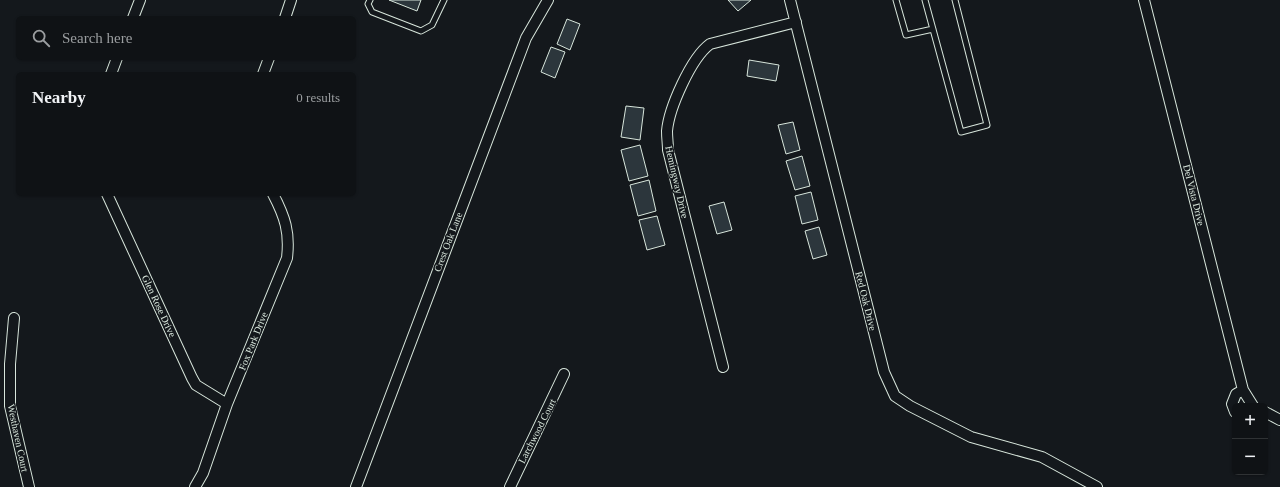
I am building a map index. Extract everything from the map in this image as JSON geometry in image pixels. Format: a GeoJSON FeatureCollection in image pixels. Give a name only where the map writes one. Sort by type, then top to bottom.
{"type":"FeatureCollection","features":[{"type":"Feature","properties":{"kind":"street"},"geometry":{"type":"LineString","coordinates":[[134,16],[140,0]]}},
{"type":"Feature","properties":{"kind":"street"},"geometry":{"type":"LineString","coordinates":[[286,16],[292,0]]}},
{"type":"Feature","properties":{"kind":"street","name":"Crest Oak Lane"},"geometry":{"type":"LineString","coordinates":[[356,487],[526,38],[548,0]]}},
{"type":"Feature","properties":{"kind":"street","name":"Red Oak Drive"},"geometry":{"type":"LineString","coordinates":[[790,0],[884,372],[896,396],[970,437],[1042,457],[1084,484],[1097,487]]}},
{"type":"Feature","properties":{"kind":"street","name":"Del Vista Drive"},"geometry":{"type":"LineString","coordinates":[[1144,0],[1243,390],[1251,403]]}},
{"type":"Feature","properties":{"kind":"street","name":"Hemingway Drive"},"geometry":{"type":"LineString","coordinates":[[723,367],[668,150],[667,131],[685,80],[702,50],[710,44],[796,22]]}},
{"type":"Feature","properties":{"kind":"street"},"geometry":{"type":"LineString","coordinates":[[112,72],[116,60]]}},
{"type":"Feature","properties":{"kind":"street"},"geometry":{"type":"LineString","coordinates":[[267,72],[269,60]]}},
{"type":"Feature","properties":{"kind":"street","name":"Glen Rose Drive"},"geometry":{"type":"LineString","coordinates":[[108,196],[196,385],[227,404]]}},
{"type":"Feature","properties":{"kind":"street","name":"Fox Park Drive"},"geometry":{"type":"LineString","coordinates":[[196,487],[227,404],[287,258],[289,242],[287,227],[274,196]]}},
{"type":"Feature","properties":{"kind":"street","name":"Westhaven Court"},"geometry":{"type":"LineString","coordinates":[[14,318],[10,364],[10,406],[29,487]]}},
{"type":"Feature","properties":{"kind":"street","name":"Larchwood Court"},"geometry":{"type":"LineString","coordinates":[[510,487],[564,374]]}},
{"type":"Feature","properties":{"kind":"street"},"geometry":{"type":"LineString","coordinates":[[1232,403],[1236,394],[1243,390]]}},
{"type":"Feature","properties":{"kind":"street"},"geometry":{"type":"LineString","coordinates":[[1268,414],[1280,420]]}},
{"type":"Feature","properties":{"kind":"lane"},"geometry":{"type":"LineString","coordinates":[[370,0],[368,4],[372,12],[421,31],[432,25],[444,0]]}},
{"type":"Feature","properties":{"kind":"lane"},"geometry":{"type":"LineString","coordinates":[[896,0],[906,35],[933,29]]}},
{"type":"Feature","properties":{"kind":"lane"},"geometry":{"type":"LineString","coordinates":[[925,0],[961,132],[987,125],[955,0]]}},
{"type":"Feature","properties":{"kind":"building"},"geometry":{"type":"Polygon","coordinates":[[[389,0],[421,0],[417,11],[389,0]]]}},
{"type":"Feature","properties":{"kind":"building"},"geometry":{"type":"Polygon","coordinates":[[[728,0],[751,0],[738,11],[728,0]]]}},
{"type":"Feature","properties":{"kind":"building"},"geometry":{"type":"Polygon","coordinates":[[[567,19],[580,24],[570,50],[557,44],[567,19]]]}},
{"type":"Feature","properties":{"kind":"building"},"geometry":{"type":"Polygon","coordinates":[[[551,47],[565,52],[555,78],[541,72],[551,47]]]}},
{"type":"Feature","properties":{"kind":"building"},"geometry":{"type":"Polygon","coordinates":[[[749,60],[779,65],[776,81],[747,76],[749,60]]]}},
{"type":"Feature","properties":{"kind":"building"},"geometry":{"type":"Polygon","coordinates":[[[626,106],[644,108],[640,140],[621,137],[626,106]]]}},
{"type":"Feature","properties":{"kind":"building"},"geometry":{"type":"Polygon","coordinates":[[[793,122],[800,150],[786,154],[778,125],[793,122]]]}},
{"type":"Feature","properties":{"kind":"building"},"geometry":{"type":"Polygon","coordinates":[[[640,145],[648,176],[629,181],[621,150],[640,145]]]}},
{"type":"Feature","properties":{"kind":"building"},"geometry":{"type":"Polygon","coordinates":[[[802,156],[810,186],[795,190],[786,161],[802,156]]]}},
{"type":"Feature","properties":{"kind":"building"},"geometry":{"type":"Polygon","coordinates":[[[649,180],[656,211],[638,216],[630,185],[649,180]]]}},
{"type":"Feature","properties":{"kind":"building"},"geometry":{"type":"Polygon","coordinates":[[[811,192],[818,220],[802,224],[795,196],[811,192]]]}},
{"type":"Feature","properties":{"kind":"building"},"geometry":{"type":"Polygon","coordinates":[[[724,202],[732,230],[717,234],[709,206],[724,202]]]}},
{"type":"Feature","properties":{"kind":"building"},"geometry":{"type":"Polygon","coordinates":[[[657,216],[665,245],[647,250],[639,220],[657,216]]]}},
{"type":"Feature","properties":{"kind":"building"},"geometry":{"type":"Polygon","coordinates":[[[819,227],[827,255],[813,259],[805,231],[819,227]]]}}]}
